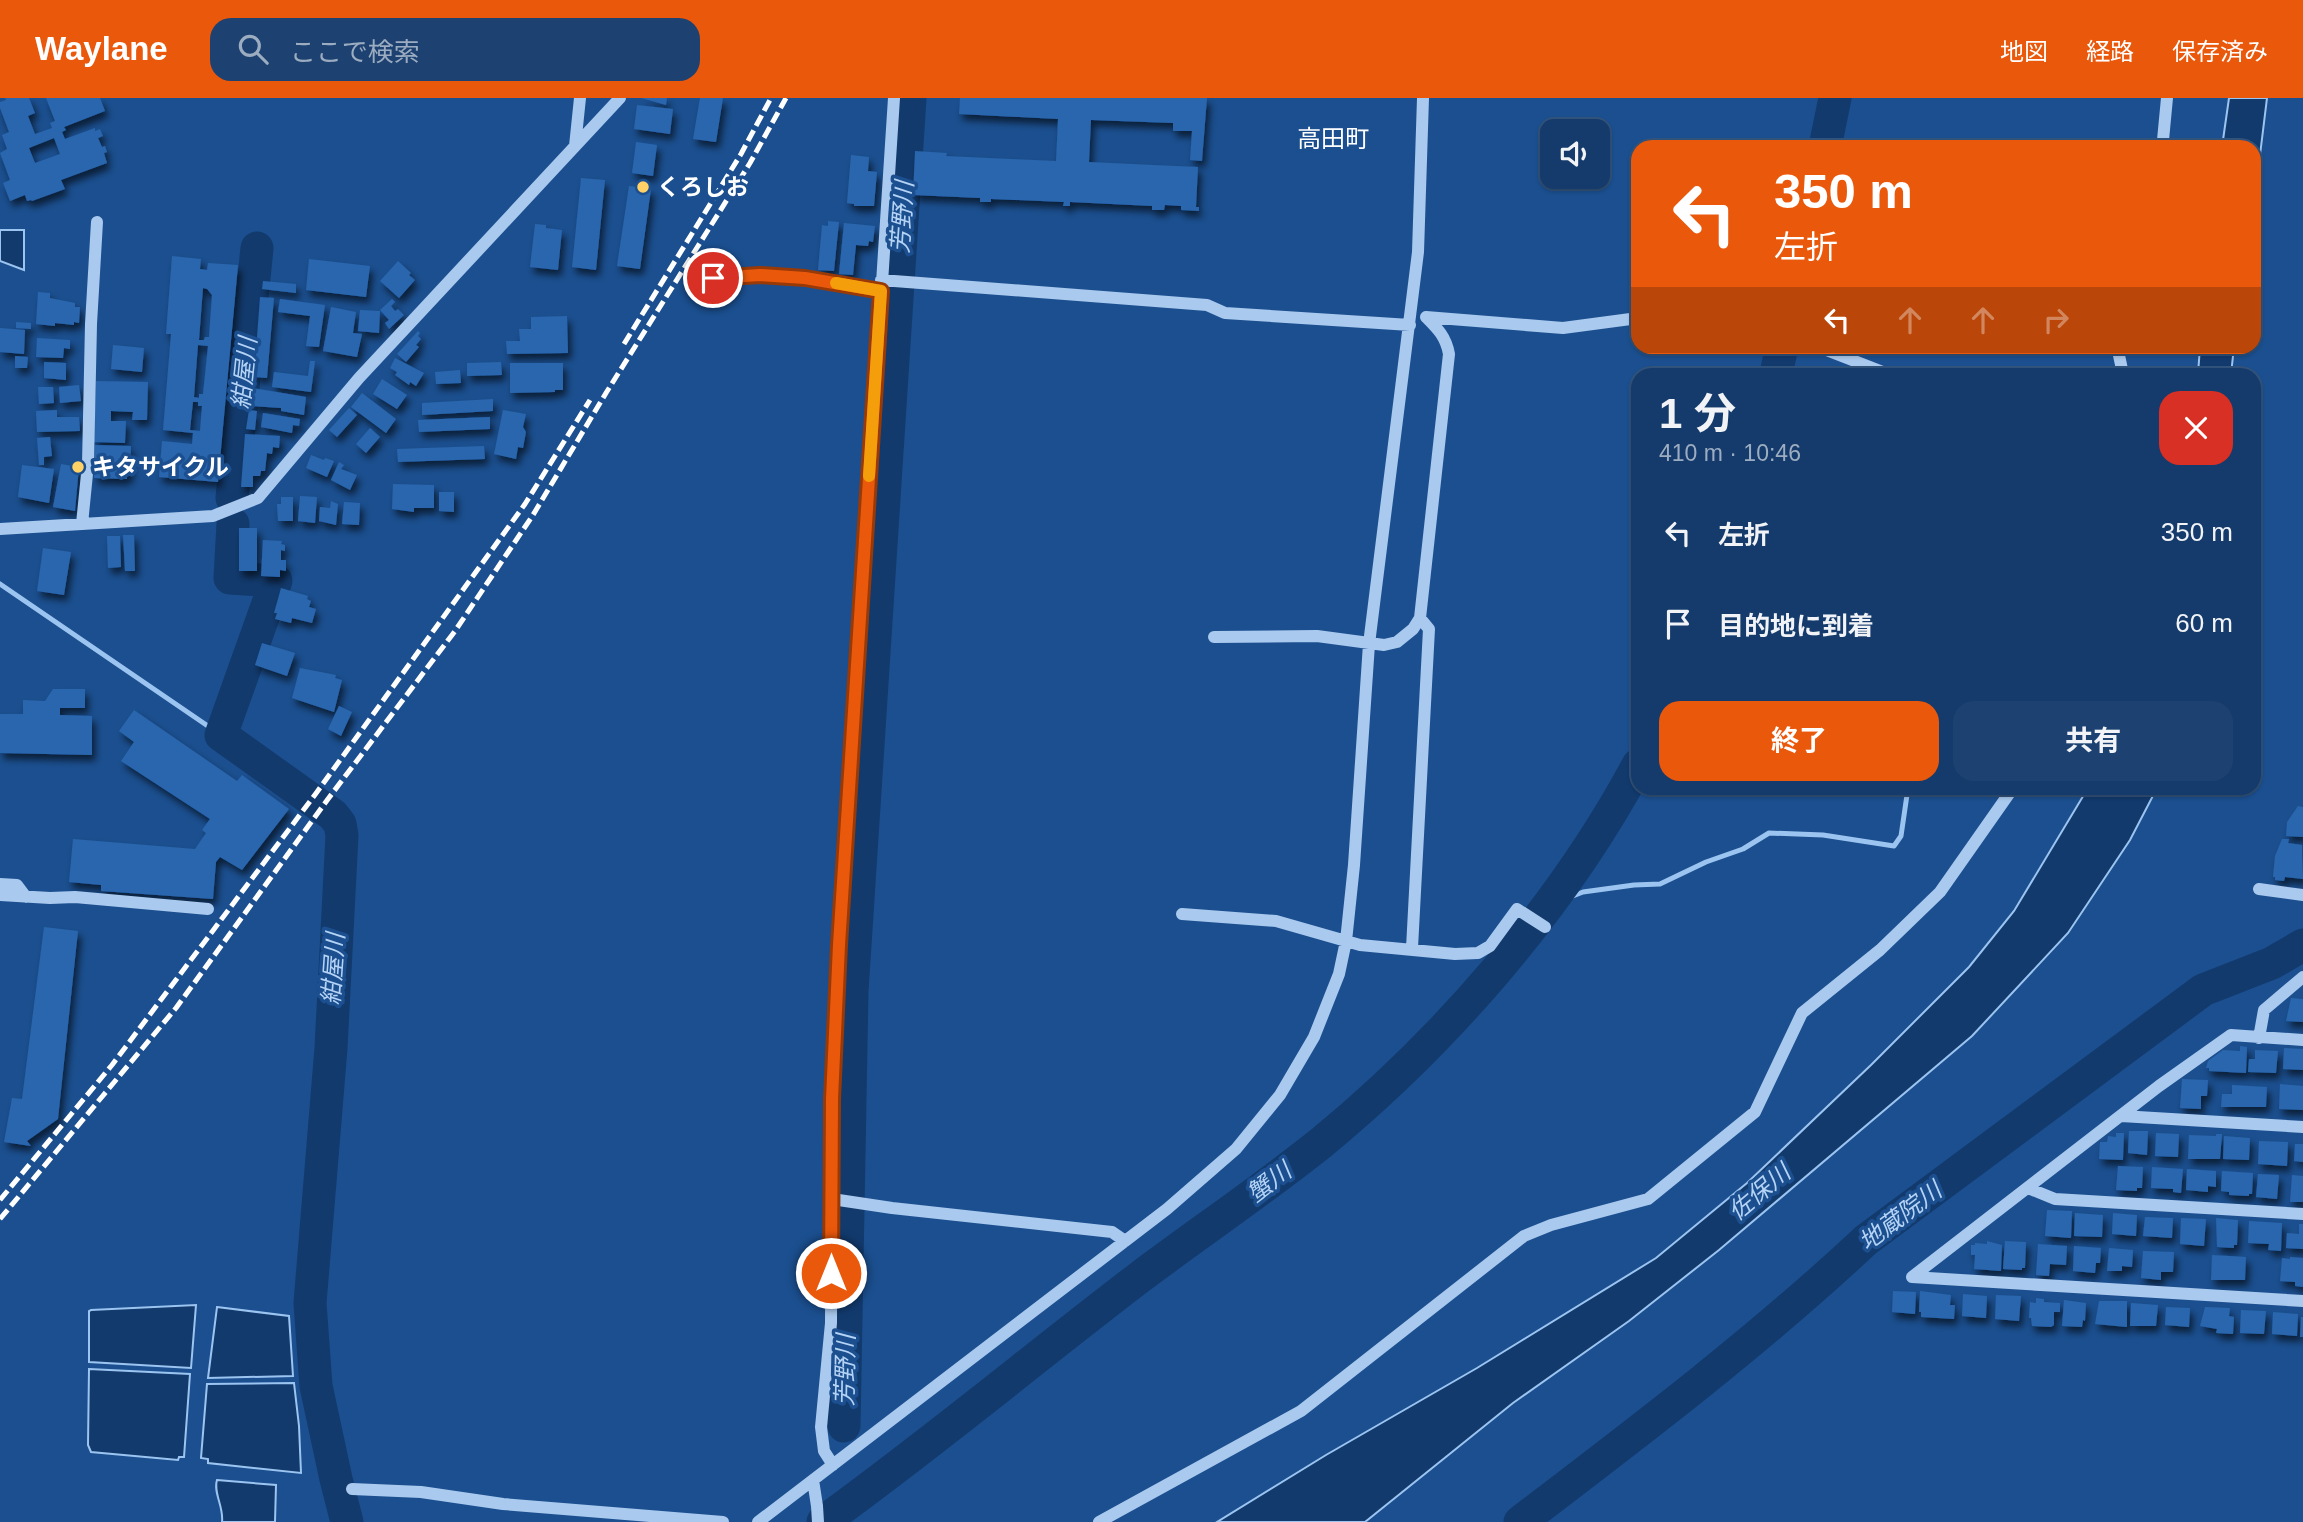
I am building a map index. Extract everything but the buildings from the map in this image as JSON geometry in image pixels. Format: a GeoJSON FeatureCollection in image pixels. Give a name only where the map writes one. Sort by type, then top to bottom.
{"type":"FeatureCollection","features":[{"type":"Feature","properties":{"kind":"street"},"geometry":{"type":"LineString","coordinates":[[575,146],[580,98]]}},
{"type":"Feature","properties":{"kind":"street"},"geometry":{"type":"LineString","coordinates":[[0,529],[213,516],[258,498],[359,378],[620,98]]}},
{"type":"Feature","properties":{"kind":"street"},"geometry":{"type":"LineString","coordinates":[[833,1465],[824,1451],[821,1427],[831,1323],[832,1099],[839,945],[894,98]]}},
{"type":"Feature","properties":{"kind":"street"},"geometry":{"type":"LineString","coordinates":[[758,1522],[1167,1209],[1236,1149],[1280,1095],[1314,1037],[1339,974],[1346,941],[1354,865],[1369,644],[1411,320],[1422,195],[1423,98]]}},
{"type":"Feature","properties":{"kind":"street"},"geometry":{"type":"LineString","coordinates":[[2163,140],[2167,98]]}},
{"type":"Feature","properties":{"kind":"street"},"geometry":{"type":"LineString","coordinates":[[82,524],[88,464],[91,324],[97,222]]}},
{"type":"Feature","properties":{"kind":"street"},"geometry":{"type":"LineString","coordinates":[[713,278],[760,275],[881,286],[908,282],[1207,305],[1225,313],[1411,320],[1426,317],[1563,328],[1631,319]]}},
{"type":"Feature","properties":{"kind":"street"},"geometry":{"type":"LineString","coordinates":[[1214,637],[1317,636],[1384,645],[1397,642],[1413,629],[1420,618],[1449,354],[1441,331],[1426,317]]}},
{"type":"Feature","properties":{"kind":"street"},"geometry":{"type":"LineString","coordinates":[[1837,354],[1873,368]]}},
{"type":"Feature","properties":{"kind":"street"},"geometry":{"type":"LineString","coordinates":[[1412,948],[1429,629],[1420,618]]}},
{"type":"Feature","properties":{"kind":"street"},"geometry":{"type":"LineString","coordinates":[[1099,1522],[1301,1412],[1524,1236],[1551,1225],[1648,1199],[1755,1112],[1802,1013],[1880,950],[1940,892],[2008,795]]}},
{"type":"Feature","properties":{"kind":"street"},"geometry":{"type":"LineString","coordinates":[[0,884],[17,884],[26,897]]}},
{"type":"Feature","properties":{"kind":"street"},"geometry":{"type":"LineString","coordinates":[[2259,889],[2303,895]]}},
{"type":"Feature","properties":{"kind":"street"},"geometry":{"type":"LineString","coordinates":[[0,895],[75,897],[208,909]]}},
{"type":"Feature","properties":{"kind":"street"},"geometry":{"type":"LineString","coordinates":[[1182,914],[1276,921],[1360,945],[1455,954],[1478,953],[1490,946],[1517,909],[1545,927]]}},
{"type":"Feature","properties":{"kind":"street"},"geometry":{"type":"LineString","coordinates":[[2259,1038],[2264,1010],[2302,978]]}},
{"type":"Feature","properties":{"kind":"street"},"geometry":{"type":"LineString","coordinates":[[2303,1040],[2231,1035],[2159,1086],[1912,1277],[2303,1301]]}},
{"type":"Feature","properties":{"kind":"street"},"geometry":{"type":"LineString","coordinates":[[2122,1116],[2303,1127]]}},
{"type":"Feature","properties":{"kind":"street"},"geometry":{"type":"LineString","coordinates":[[2028,1188],[2055,1199],[2303,1214]]}},
{"type":"Feature","properties":{"kind":"street"},"geometry":{"type":"LineString","coordinates":[[832,1199],[1112,1232],[1125,1241]]}},
{"type":"Feature","properties":{"kind":"street"},"geometry":{"type":"LineString","coordinates":[[813,1480],[818,1522]]}},
{"type":"Feature","properties":{"kind":"street"},"geometry":{"type":"LineString","coordinates":[[352,1489],[421,1492],[503,1504],[723,1522]]}},
{"type":"Feature","properties":{"kind":"water"},"geometry":{"type":"Polygon","coordinates":[[[2229,98],[2267,98],[2261,147],[2261,140],[2223,140],[2229,98]]]}},
{"type":"Feature","properties":{"kind":"water"},"geometry":{"type":"Polygon","coordinates":[[[0,230],[24,230],[24,270],[0,261],[0,230]]]}},
{"type":"Feature","properties":{"kind":"water"},"geometry":{"type":"Polygon","coordinates":[[[2199,354],[2233,354],[2232,368],[2198,368],[2199,354]]]}},
{"type":"Feature","properties":{"kind":"water","name":"佐保川"},"geometry":{"type":"Polygon","coordinates":[[[2084,795],[2153,795],[2130,840],[2068,933],[1972,1036],[1719,1250],[1629,1321],[1513,1403],[1365,1522],[1217,1522],[1656,1258],[1747,1183],[1871,1065],[1969,967],[2014,911],[2084,795]]]}},
{"type":"Feature","properties":{"kind":"water"},"geometry":{"type":"Polygon","coordinates":[[[196,1305],[191,1368],[89,1362],[89,1311],[196,1305]]]}},
{"type":"Feature","properties":{"kind":"water"},"geometry":{"type":"Polygon","coordinates":[[[217,1307],[289,1316],[293,1376],[208,1378],[217,1307]]]}},
{"type":"Feature","properties":{"kind":"water"},"geometry":{"type":"Polygon","coordinates":[[[89,1369],[190,1374],[184,1457],[179,1457],[178,1460],[91,1452],[88,1445],[89,1369]]]}},
{"type":"Feature","properties":{"kind":"water"},"geometry":{"type":"Polygon","coordinates":[[[294,1383],[301,1473],[208,1463],[208,1459],[201,1458],[207,1384],[294,1383]]]}},
{"type":"Feature","properties":{"kind":"water"},"geometry":{"type":"Polygon","coordinates":[[[217,1480],[276,1485],[275,1522],[222,1522],[216,1490],[217,1480]]]}},
{"type":"Feature","properties":{"kind":"waterway","name":"芳野川"},"geometry":{"type":"LineString","coordinates":[[844,1426],[852,991],[910,98]]}},
{"type":"Feature","properties":{"kind":"waterway","name":"蟹川"},"geometry":{"type":"LineString","coordinates":[[1826,140],[1835,98]]}},
{"type":"Feature","properties":{"kind":"waterway","name":"紺屋川"},"geometry":{"type":"LineString","coordinates":[[232,498],[257,248]]}},
{"type":"Feature","properties":{"kind":"waterway","name":"蟹川"},"geometry":{"type":"LineString","coordinates":[[1777,368],[1780,354]]}},
{"type":"Feature","properties":{"kind":"waterway","name":"紺屋川"},"geometry":{"type":"LineString","coordinates":[[233,524],[230,578],[276,581],[221,735],[333,815],[340,824],[342,835],[331,1048],[310,1303],[316,1386],[347,1522]]}},
{"type":"Feature","properties":{"kind":"waterway"},"geometry":{"type":"LineString","coordinates":[[0,584],[221,735]]}},
{"type":"Feature","properties":{"kind":"waterway","name":"蟹川"},"geometry":{"type":"LineString","coordinates":[[823,1522],[1140,1277],[1299,1160],[1367,1103],[1456,1016],[1498,969],[1574,870],[1631,777]]}},
{"type":"Feature","properties":{"kind":"waterway"},"geometry":{"type":"LineString","coordinates":[[1547,906],[1583,892],[1660,884],[1706,862],[1743,849],[1769,833],[1823,835],[1894,846],[1901,836],[1907,795]]}},
{"type":"Feature","properties":{"kind":"waterway","name":"地蔵院川"},"geometry":{"type":"LineString","coordinates":[[1520,1522],[1740,1350],[1866,1240],[2203,990],[2272,963],[2303,945]]}},
{"type":"Feature","properties":{"kind":"railway"},"geometry":{"type":"LineString","coordinates":[[624,344],[741,154],[771,98]]}},
{"type":"Feature","properties":{"kind":"railway"},"geometry":{"type":"LineString","coordinates":[[0,1219],[176,1008],[328,799],[455,631],[533,515],[750,163],[786,98]]}},
{"type":"Feature","properties":{"kind":"railway"},"geometry":{"type":"LineString","coordinates":[[0,1200],[112,1065],[317,792],[525,504],[590,400]]}},
{"type":"Feature","properties":{"kind":"slow traffic"},"geometry":{"type":"LineString","coordinates":[[836,283],[881,291],[869,476]]}},
{"type":"Feature","properties":{"kind":"place","name":"くろしお"},"geometry":{"type":"Point","coordinates":[643,187]}},
{"type":"Feature","properties":{"kind":"place","name":"キタサイクル"},"geometry":{"type":"Point","coordinates":[78,467]}},
{"type":"Feature","properties":{"kind":"district","name":"高田町"},"geometry":{"type":"Point","coordinates":[1333,138]}},
{"type":"Feature","properties":{"kind":"route"},"geometry":{"type":"LineString","coordinates":[[713,278],[760,275],[805,278],[881,291],[839,945],[832,1099],[831,1273]]}}]}
